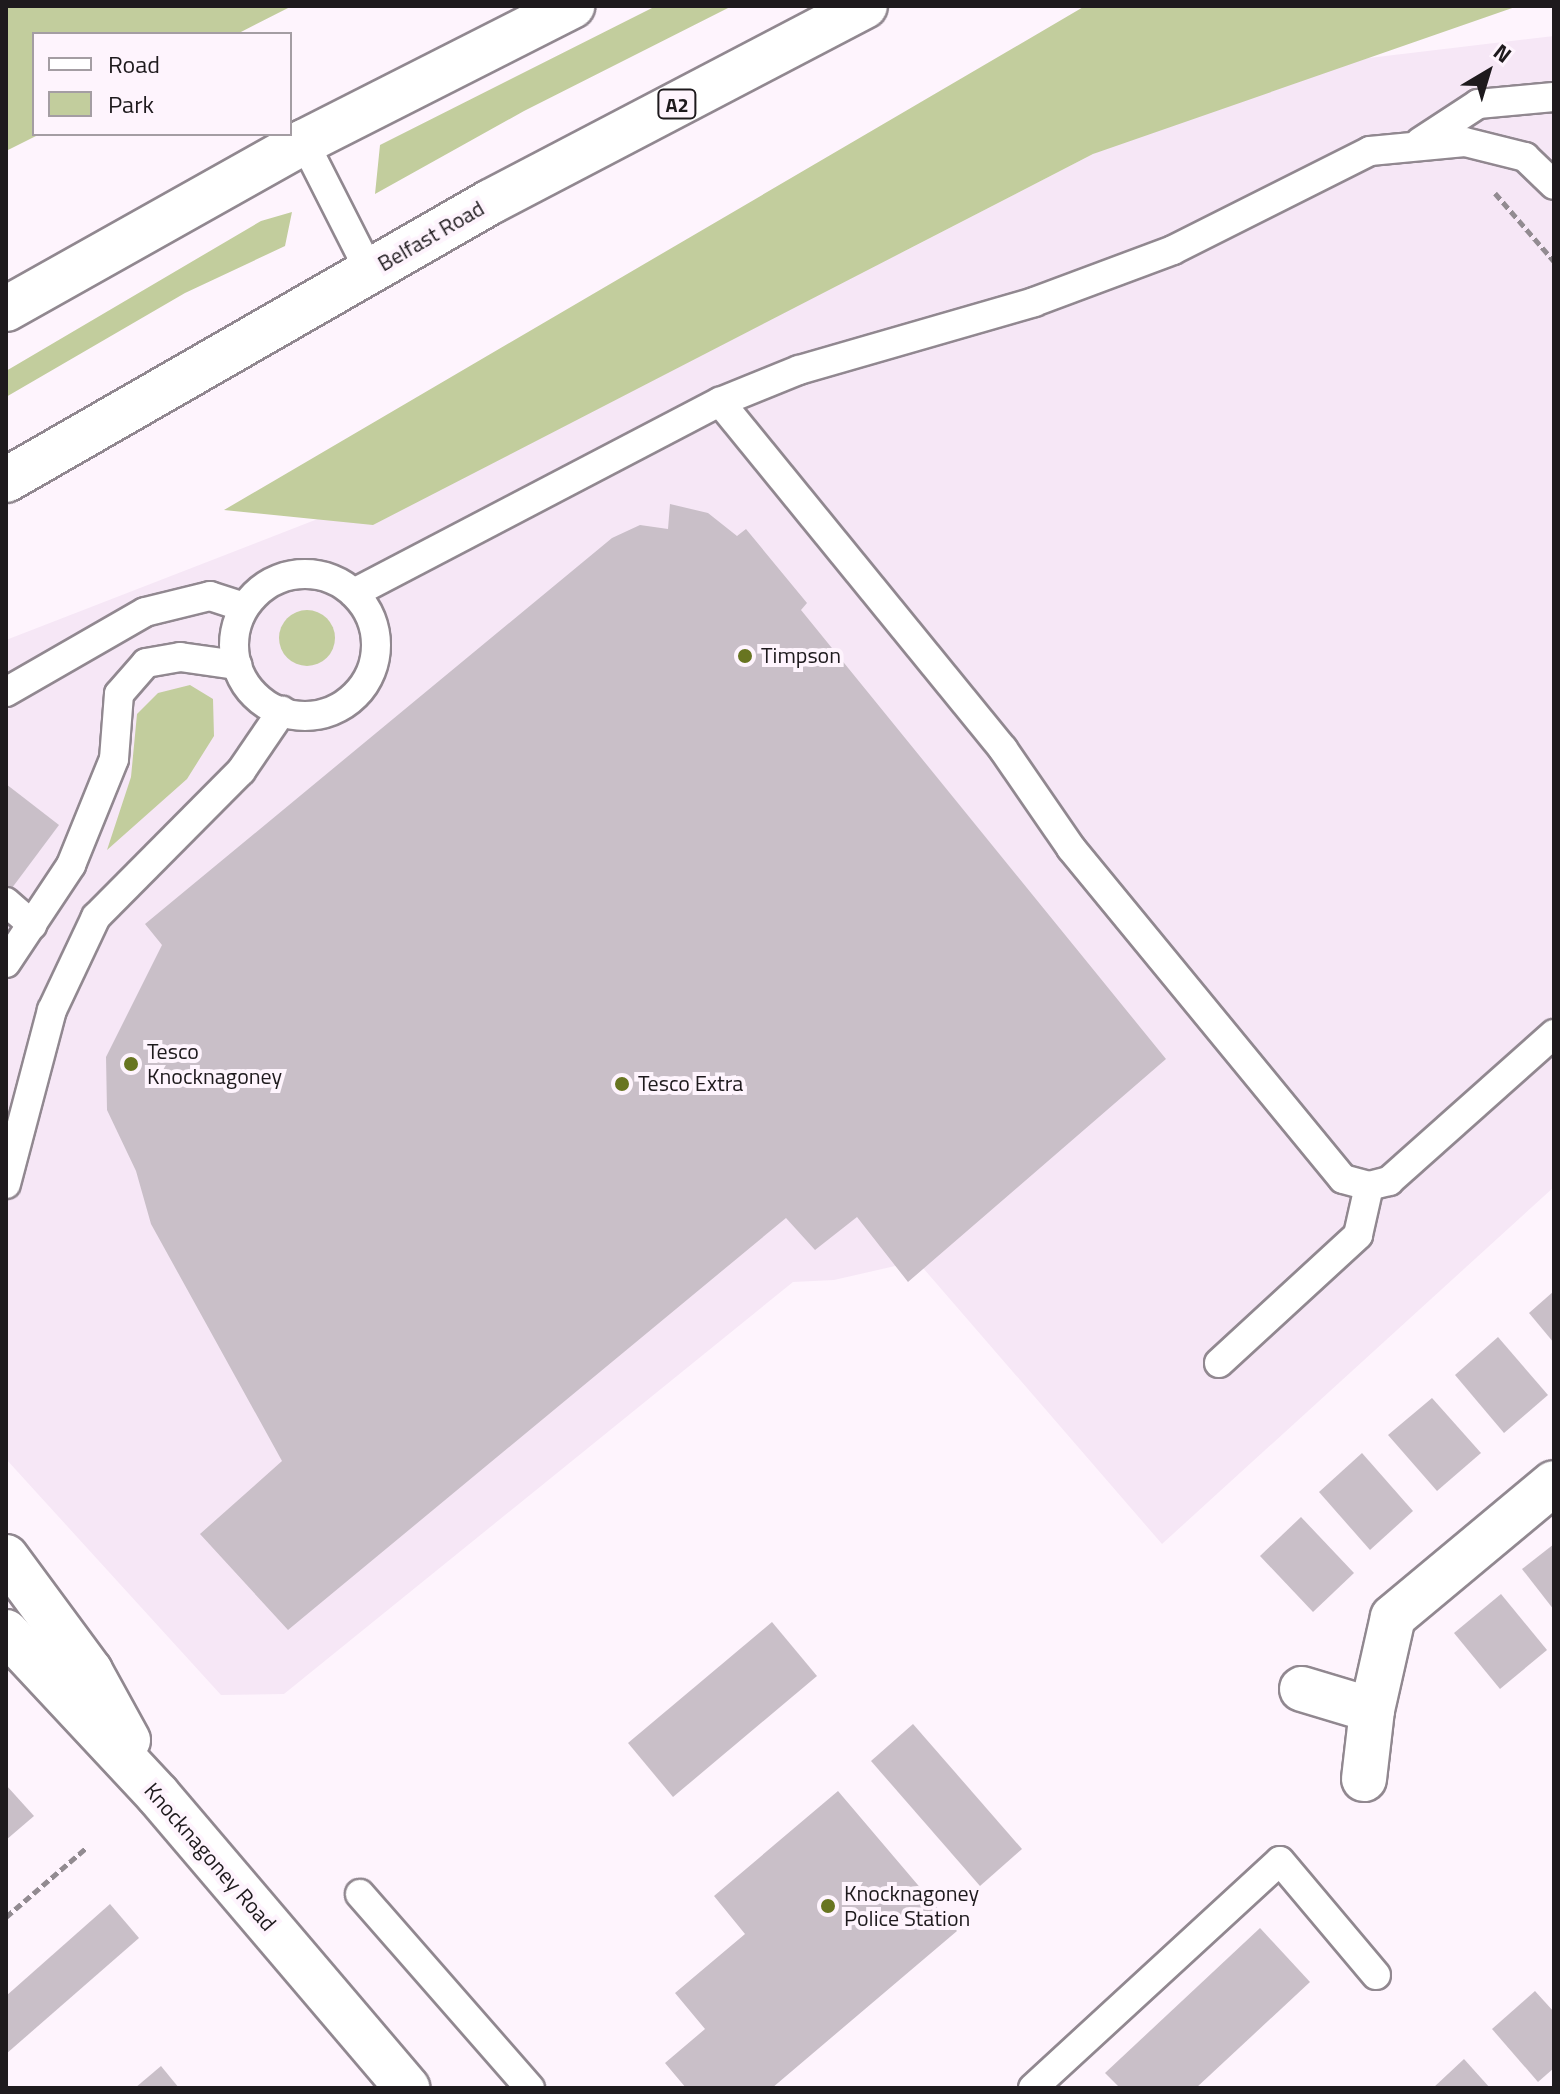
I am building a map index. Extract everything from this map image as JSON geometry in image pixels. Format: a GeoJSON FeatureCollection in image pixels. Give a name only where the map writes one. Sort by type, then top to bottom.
{"type":"FeatureCollection","features":[{"type":"Feature","properties":{"kind":"main road"},"geometry":{"type":"LineString","coordinates":[[6,309],[304,142],[572,6]]}},
{"type":"Feature","properties":{"kind":"main road","name":"Belfast Road"},"geometry":{"type":"LineString","coordinates":[[6,480],[490,202],[865,6]]}},
{"type":"Feature","properties":{"kind":"main road"},"geometry":{"type":"LineString","coordinates":[[1364,1779],[1372,1710],[1393,1617],[1554,1483]]}},
{"type":"Feature","properties":{"kind":"main road"},"geometry":{"type":"LineString","coordinates":[[6,1557],[90,1671],[158,1795]]}},
{"type":"Feature","properties":{"kind":"main road","name":"Knocknagoney Road"},"geometry":{"type":"LineString","coordinates":[[6,1632],[158,1795],[407,2088]]}},
{"type":"Feature","properties":{"kind":"main road"},"geometry":{"type":"LineString","coordinates":[[1302,1689],[1372,1710]]}},
{"type":"Feature","properties":{"kind":"lane"},"geometry":{"type":"LineString","coordinates":[[1420,142],[1478,104],[1554,97]]}},
{"type":"Feature","properties":{"kind":"lane"},"geometry":{"type":"LineString","coordinates":[[304,142],[370,272]]}},
{"type":"Feature","properties":{"kind":"lane"},"geometry":{"type":"LineString","coordinates":[[354,593],[720,402],[799,370],[1048,296],[1173,250],[1370,151],[1420,142],[1465,142],[1525,157],[1554,185]]}},
{"type":"Feature","properties":{"kind":"lane"},"geometry":{"type":"LineString","coordinates":[[720,402],[1003,749],[1071,848],[1343,1179],[1369,1186],[1389,1181],[1554,1034]]}},
{"type":"Feature","properties":{"kind":"lane"},"geometry":{"type":"LineString","coordinates":[[296,574],[337,581],[354,593],[368,612],[375,634],[376,656],[368,678],[336,709],[314,716],[282,711],[252,692],[237,665],[236,625],[244,607],[258,591],[296,574]]}},
{"type":"Feature","properties":{"kind":"lane"},"geometry":{"type":"LineString","coordinates":[[6,692],[145,612],[210,596],[244,607]]}},
{"type":"Feature","properties":{"kind":"lane"},"geometry":{"type":"LineString","coordinates":[[6,963],[71,865],[114,759],[119,694],[146,663],[180,657],[237,665]]}},
{"type":"Feature","properties":{"kind":"lane"},"geometry":{"type":"LineString","coordinates":[[6,1184],[12,1148],[52,1010],[96,917],[241,771],[282,711]]}},
{"type":"Feature","properties":{"kind":"lane"},"geometry":{"type":"LineString","coordinates":[[6,902],[32,925]]}},
{"type":"Feature","properties":{"kind":"lane"},"geometry":{"type":"LineString","coordinates":[[1219,1363],[1358,1235],[1369,1186]]}},
{"type":"Feature","properties":{"kind":"lane"},"geometry":{"type":"LineString","coordinates":[[1033,2088],[1280,1861],[1376,1975]]}},
{"type":"Feature","properties":{"kind":"lane"},"geometry":{"type":"LineString","coordinates":[[360,1894],[530,2088]]}},
{"type":"Feature","properties":{"kind":"path"},"geometry":{"type":"LineString","coordinates":[[1495,193],[1554,261]]}},
{"type":"Feature","properties":{"kind":"path"},"geometry":{"type":"LineString","coordinates":[[6,1917],[87,1847]]}},
{"type":"Feature","properties":{"kind":"shaded area"},"geometry":{"type":"Polygon","coordinates":[[[1554,36],[1554,1187],[1162,1544],[917,1261],[834,1280],[793,1282],[284,1694],[221,1695],[6,1459],[6,640],[570,421],[721,334],[905,251],[1252,72],[1554,36]]]}},
{"type":"Feature","properties":{"kind":"green space"},"geometry":{"type":"Polygon","coordinates":[[[6,6],[292,6],[241,32],[32,32],[32,136],[36,136],[6,151],[6,6]]]}},
{"type":"Feature","properties":{"kind":"green space"},"geometry":{"type":"Polygon","coordinates":[[[656,6],[732,6],[524,111],[375,194],[380,145],[656,6]]]}},
{"type":"Feature","properties":{"kind":"green space"},"geometry":{"type":"Polygon","coordinates":[[[1085,6],[1518,6],[1093,154],[373,525],[224,510],[1085,6]]]}},
{"type":"Feature","properties":{"kind":"green space"},"geometry":{"type":"Polygon","coordinates":[[[292,212],[285,246],[185,293],[6,397],[6,371],[261,221],[292,212]]]}},
{"type":"Feature","properties":{"kind":"green space"},"geometry":{"type":"Polygon","coordinates":[[[307,610],[327,618],[335,638],[327,658],[307,666],[287,658],[279,638],[287,618],[307,610]]]}},
{"type":"Feature","properties":{"kind":"green space"},"geometry":{"type":"Polygon","coordinates":[[[190,685],[213,699],[214,736],[187,779],[107,850],[131,777],[137,714],[158,693],[190,685]]]}},
{"type":"Feature","properties":{"kind":"building","name":"Tesco Extra"},"geometry":{"type":"Polygon","coordinates":[[[670,504],[708,513],[737,536],[746,529],[807,603],[801,610],[1166,1059],[908,1282],[857,1217],[815,1250],[786,1218],[288,1630],[200,1534],[282,1461],[151,1224],[136,1171],[107,1110],[106,1057],[162,945],[145,924],[612,538],[640,525],[668,529],[670,504]]]}},
{"type":"Feature","properties":{"kind":"building"},"geometry":{"type":"Polygon","coordinates":[[[6,784],[59,825],[6,896],[6,784]]]}},
{"type":"Feature","properties":{"kind":"building"},"geometry":{"type":"Polygon","coordinates":[[[1554,1291],[1554,1343],[1529,1313],[1554,1291]]]}},
{"type":"Feature","properties":{"kind":"building"},"geometry":{"type":"Polygon","coordinates":[[[1498,1337],[1548,1395],[1504,1433],[1455,1375],[1498,1337]]]}},
{"type":"Feature","properties":{"kind":"building"},"geometry":{"type":"Polygon","coordinates":[[[1432,1398],[1481,1453],[1437,1491],[1388,1435],[1432,1398]]]}},
{"type":"Feature","properties":{"kind":"building"},"geometry":{"type":"Polygon","coordinates":[[[1362,1453],[1413,1511],[1370,1550],[1319,1492],[1362,1453]]]}},
{"type":"Feature","properties":{"kind":"building"},"geometry":{"type":"Polygon","coordinates":[[[1301,1517],[1354,1573],[1313,1612],[1260,1556],[1301,1517]]]}},
{"type":"Feature","properties":{"kind":"building"},"geometry":{"type":"Polygon","coordinates":[[[1554,1544],[1554,1610],[1522,1569],[1554,1544]]]}},
{"type":"Feature","properties":{"kind":"building"},"geometry":{"type":"Polygon","coordinates":[[[1501,1594],[1547,1650],[1500,1689],[1454,1633],[1501,1594]]]}},
{"type":"Feature","properties":{"kind":"building"},"geometry":{"type":"Polygon","coordinates":[[[772,1622],[817,1676],[673,1797],[628,1743],[772,1622]]]}},
{"type":"Feature","properties":{"kind":"building"},"geometry":{"type":"Polygon","coordinates":[[[913,1724],[1022,1849],[980,1886],[871,1761],[913,1724]]]}},
{"type":"Feature","properties":{"kind":"building"},"geometry":{"type":"Polygon","coordinates":[[[6,1785],[34,1816],[6,1840],[6,1785]]]}},
{"type":"Feature","properties":{"kind":"building"},"geometry":{"type":"Polygon","coordinates":[[[838,1791],[957,1931],[772,2088],[686,2088],[665,2063],[705,2029],[675,1993],[745,1934],[714,1896],[838,1791]]]}},
{"type":"Feature","properties":{"kind":"building"},"geometry":{"type":"Polygon","coordinates":[[[110,1904],[139,1938],[6,2054],[6,1996],[110,1904]]]}},
{"type":"Feature","properties":{"kind":"building"},"geometry":{"type":"Polygon","coordinates":[[[1260,1928],[1310,1982],[1196,2088],[1120,2088],[1105,2073],[1260,1928]]]}},
{"type":"Feature","properties":{"kind":"building"},"geometry":{"type":"Polygon","coordinates":[[[1535,1991],[1554,2012],[1554,2068],[1538,2082],[1492,2029],[1535,1991]]]}},
{"type":"Feature","properties":{"kind":"building"},"geometry":{"type":"Polygon","coordinates":[[[1464,2059],[1490,2088],[1433,2088],[1464,2059]]]}},
{"type":"Feature","properties":{"kind":"building"},"geometry":{"type":"Polygon","coordinates":[[[161,2066],[179,2088],[135,2088],[161,2066]]]}},
{"type":"Feature","properties":{"kind":"place","name":"Timpson"},"geometry":{"type":"Point","coordinates":[745,656]}},
{"type":"Feature","properties":{"kind":"place","name":"Tesco Knocknagoney"},"geometry":{"type":"Point","coordinates":[131,1064]}},
{"type":"Feature","properties":{"kind":"place","name":"Tesco Extra"},"geometry":{"type":"Point","coordinates":[622,1084]}},
{"type":"Feature","properties":{"kind":"place","name":"Knocknagoney Police Station"},"geometry":{"type":"Point","coordinates":[828,1906]}}]}
